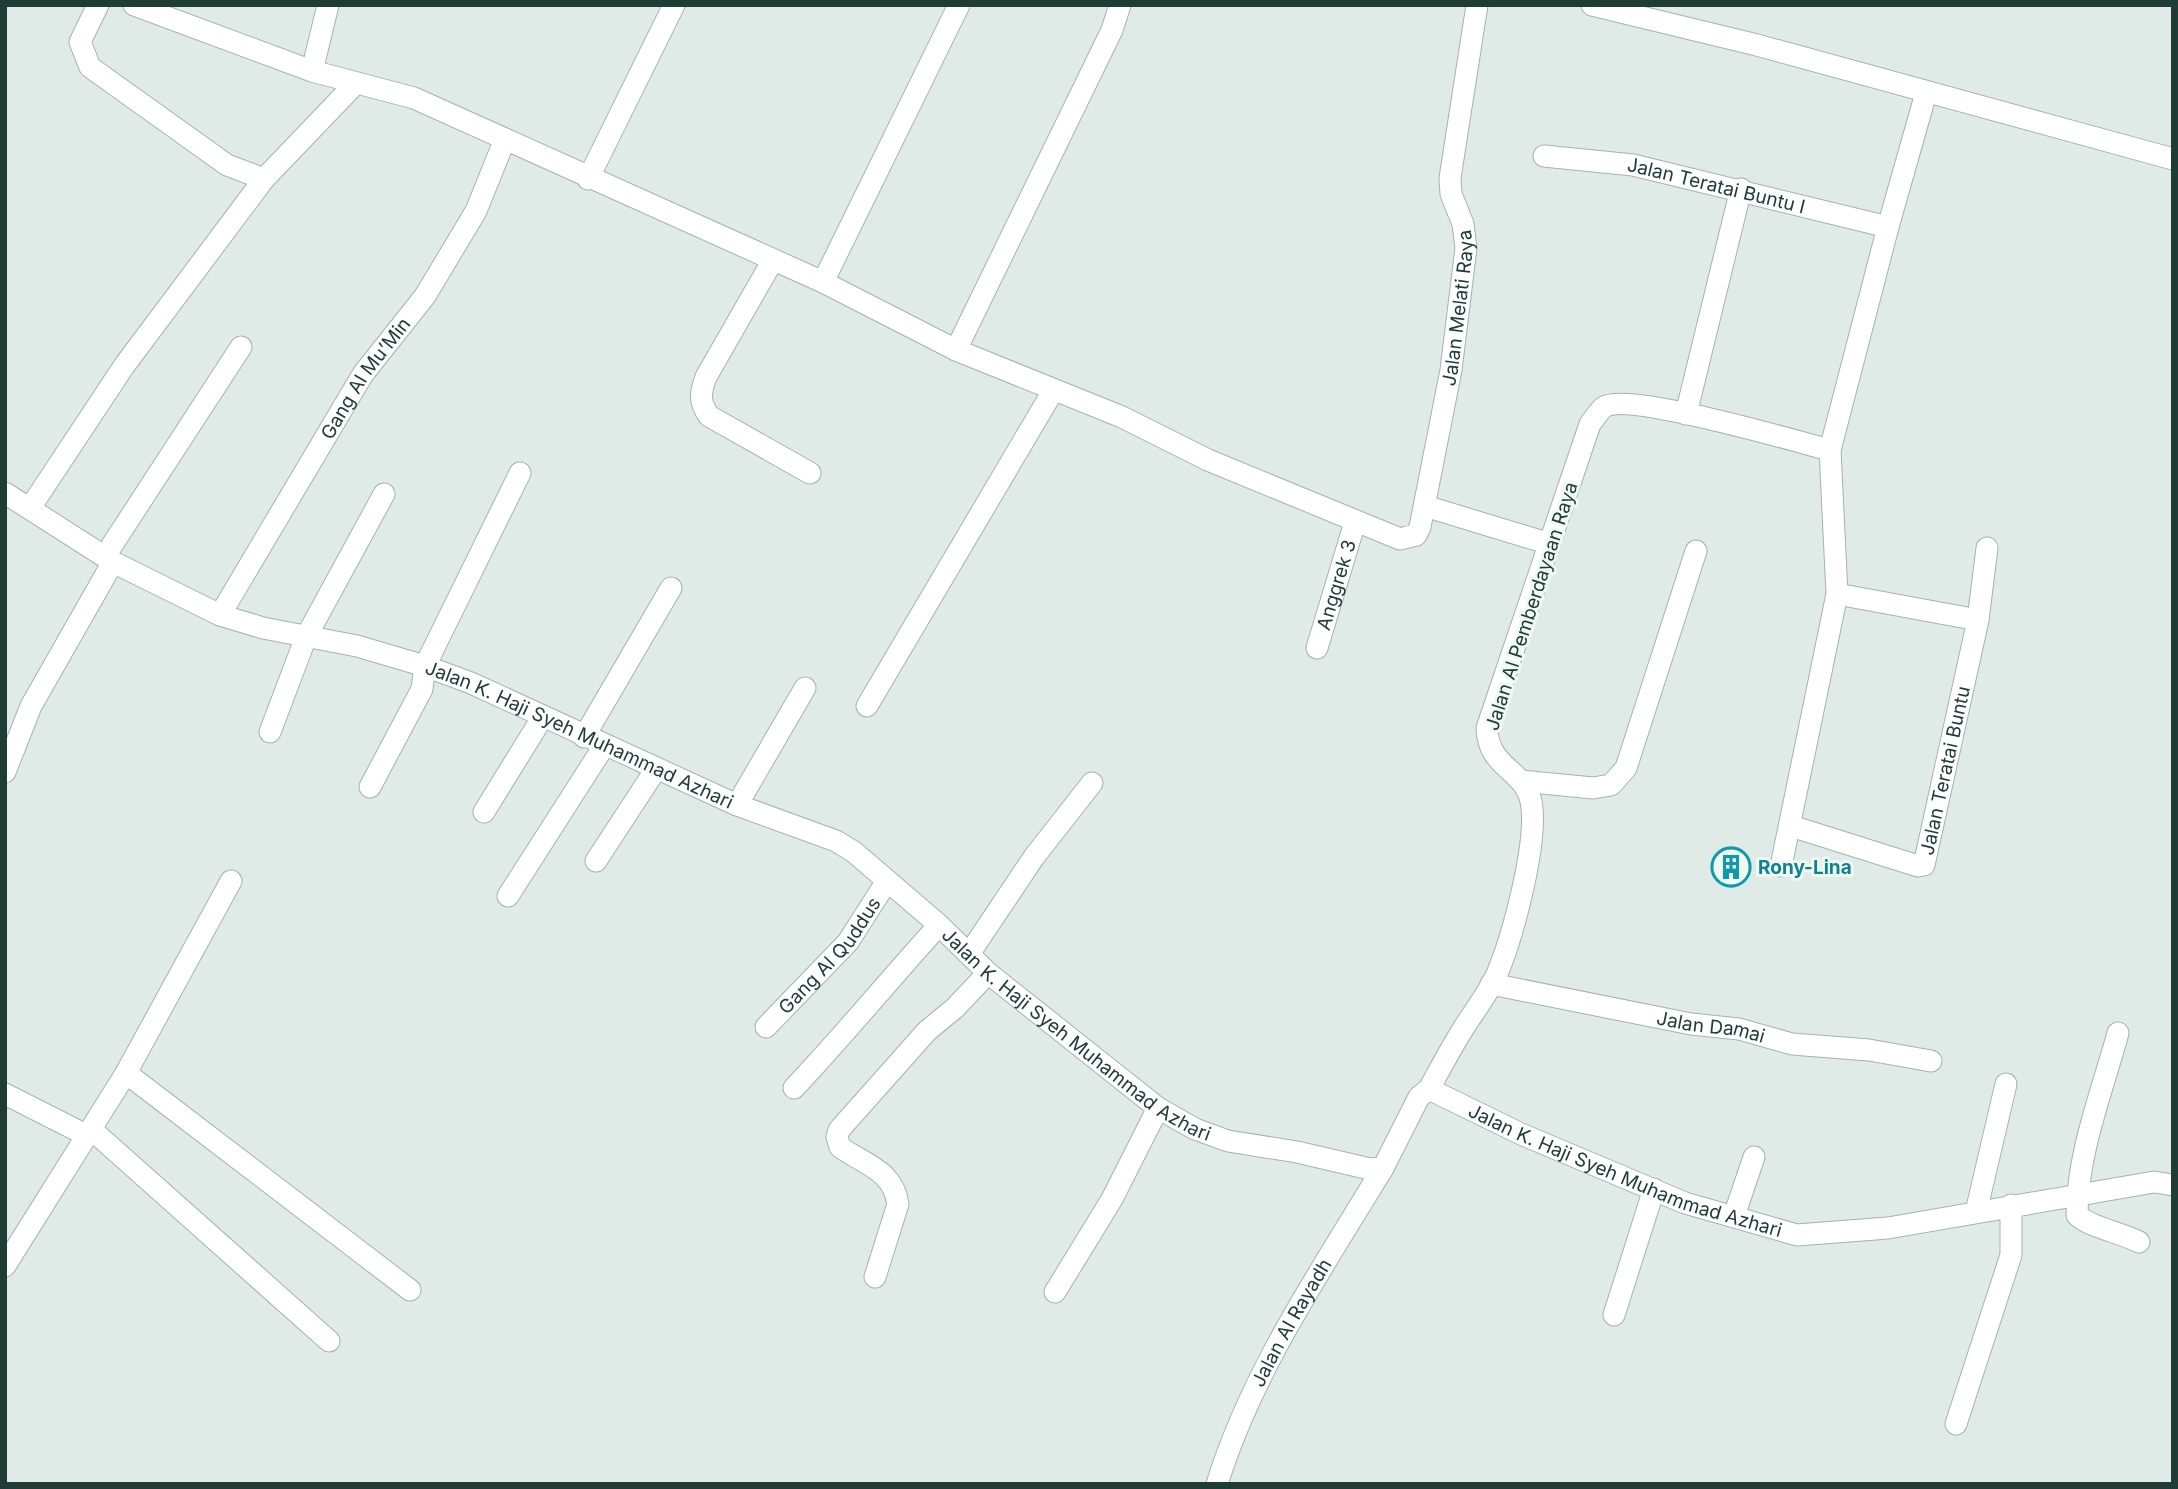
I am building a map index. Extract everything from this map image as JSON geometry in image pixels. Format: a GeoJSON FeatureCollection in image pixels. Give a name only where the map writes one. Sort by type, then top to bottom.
{"type":"FeatureCollection","features":[{"type":"Feature","properties":{"kind":"street"},"geometry":{"type":"LineString","coordinates":[[98,5],[80,42],[90,67],[227,165],[264,179]]}},
{"type":"Feature","properties":{"kind":"street"},"geometry":{"type":"LineString","coordinates":[[134,5],[312,71],[414,99],[823,282],[956,350],[1122,417],[1209,460],[1355,522],[1400,539],[1416,535],[1422,517],[1550,544]]}},
{"type":"Feature","properties":{"kind":"street"},"geometry":{"type":"LineString","coordinates":[[312,71],[328,5]]}},
{"type":"Feature","properties":{"kind":"street"},"geometry":{"type":"LineString","coordinates":[[588,179],[674,5]]}},
{"type":"Feature","properties":{"kind":"street"},"geometry":{"type":"LineString","coordinates":[[823,282],[959,5]]}},
{"type":"Feature","properties":{"kind":"street"},"geometry":{"type":"LineString","coordinates":[[956,350],[1112,30],[1120,5]]}},
{"type":"Feature","properties":{"kind":"street","name":"Jalan Melati Raya"},"geometry":{"type":"LineString","coordinates":[[1422,517],[1451,370],[1466,248],[1463,224],[1451,194],[1450,178],[1478,5]]}},
{"type":"Feature","properties":{"kind":"street"},"geometry":{"type":"LineString","coordinates":[[1592,5],[1756,45],[2173,159]]}},
{"type":"Feature","properties":{"kind":"street"},"geometry":{"type":"LineString","coordinates":[[30,508],[124,366],[264,179],[356,83]]}},
{"type":"Feature","properties":{"kind":"street"},"geometry":{"type":"LineString","coordinates":[[1781,866],[1836,594],[1830,450],[1888,226],[1926,93]]}},
{"type":"Feature","properties":{"kind":"street","name":"Gang Al Mu’Min"},"geometry":{"type":"LineString","coordinates":[[220,615],[363,373],[425,296],[476,211],[505,139]]}},
{"type":"Feature","properties":{"kind":"street","name":"Jalan Teratai Buntu I"},"geometry":{"type":"LineString","coordinates":[[1544,156],[1633,165],[1888,226]]}},
{"type":"Feature","properties":{"kind":"street"},"geometry":{"type":"LineString","coordinates":[[1686,414],[1741,189]]}},
{"type":"Feature","properties":{"kind":"street"},"geometry":{"type":"LineString","coordinates":[[773,260],[706,377],[700,392],[702,406],[709,416],[810,473]]}},
{"type":"Feature","properties":{"kind":"street"},"geometry":{"type":"LineString","coordinates":[[5,772],[30,706],[109,559],[241,347]]}},
{"type":"Feature","properties":{"kind":"street"},"geometry":{"type":"LineString","coordinates":[[867,706],[1053,391]]}},
{"type":"Feature","properties":{"kind":"street","name":"Jalan Al Pemberdayaan Raya"},"geometry":{"type":"LineString","coordinates":[[1522,780],[1496,759],[1488,744],[1487,728],[1590,424],[1605,407],[1625,403],[1686,414],[1830,450]]}},
{"type":"Feature","properties":{"kind":"street"},"geometry":{"type":"LineString","coordinates":[[370,787],[422,689],[425,666],[520,473]]}},
{"type":"Feature","properties":{"kind":"street","name":"Jalan K. Haji Syeh Muhammad Azhari"},"geometry":{"type":"LineString","coordinates":[[5,493],[109,559],[220,615],[306,637],[357,646],[425,666],[471,683],[542,718],[737,804],[836,841],[854,852],[939,925],[988,973],[1158,1108],[1195,1129],[1228,1141],[1297,1152],[1370,1169],[1383,1168]]}},
{"type":"Feature","properties":{"kind":"street"},"geometry":{"type":"LineString","coordinates":[[270,732],[306,637],[384,494]]}},
{"type":"Feature","properties":{"kind":"street","name":"Anggrek 3"},"geometry":{"type":"LineString","coordinates":[[1317,648],[1355,522]]}},
{"type":"Feature","properties":{"kind":"street","name":"Jalan Teratai Buntu"},"geometry":{"type":"LineString","coordinates":[[1791,826],[1918,866],[1924,865],[1978,620],[1987,548]]}},
{"type":"Feature","properties":{"kind":"street"},"geometry":{"type":"LineString","coordinates":[[1383,1168],[1419,1097],[1429,1089],[1491,984],[1514,919],[1532,828],[1532,805],[1522,780],[1592,788],[1611,785],[1626,768],[1696,551]]}},
{"type":"Feature","properties":{"kind":"street"},"geometry":{"type":"LineString","coordinates":[[584,737],[671,588]]}},
{"type":"Feature","properties":{"kind":"street"},"geometry":{"type":"LineString","coordinates":[[1836,594],[1978,620]]}},
{"type":"Feature","properties":{"kind":"street"},"geometry":{"type":"LineString","coordinates":[[737,804],[804,688]]}},
{"type":"Feature","properties":{"kind":"street"},"geometry":{"type":"LineString","coordinates":[[484,812],[542,718]]}},
{"type":"Feature","properties":{"kind":"street"},"geometry":{"type":"LineString","coordinates":[[508,896],[604,746]]}},
{"type":"Feature","properties":{"kind":"street"},"geometry":{"type":"LineString","coordinates":[[596,861],[656,769]]}},
{"type":"Feature","properties":{"kind":"street"},"geometry":{"type":"LineString","coordinates":[[968,954],[1034,857],[1093,783]]}},
{"type":"Feature","properties":{"kind":"street"},"geometry":{"type":"LineString","coordinates":[[5,1266],[126,1073],[231,881]]}},
{"type":"Feature","properties":{"kind":"street","name":"Gang Al Quddus"},"geometry":{"type":"LineString","coordinates":[[766,1027],[848,942],[887,881]]}},
{"type":"Feature","properties":{"kind":"street"},"geometry":{"type":"LineString","coordinates":[[794,1088],[847,1032],[877,993],[939,925]]}},
{"type":"Feature","properties":{"kind":"street"},"geometry":{"type":"LineString","coordinates":[[875,1277],[898,1204],[897,1194],[890,1179],[840,1147],[837,1137],[839,1130],[927,1031],[955,1008],[988,973]]}},
{"type":"Feature","properties":{"kind":"street","name":"Jalan Damai"},"geometry":{"type":"LineString","coordinates":[[1491,984],[1691,1024],[1739,1029],[1792,1044],[1869,1050],[1931,1061]]}},
{"type":"Feature","properties":{"kind":"street"},"geometry":{"type":"LineString","coordinates":[[2118,1033],[2077,1194],[2077,1215],[2086,1223],[2116,1230],[2139,1242]]}},
{"type":"Feature","properties":{"kind":"street"},"geometry":{"type":"LineString","coordinates":[[126,1073],[410,1290]]}},
{"type":"Feature","properties":{"kind":"street"},"geometry":{"type":"LineString","coordinates":[[1976,1212],[2006,1084]]}},
{"type":"Feature","properties":{"kind":"street","name":"Jalan K. Haji Syeh Muhammad Azhari"},"geometry":{"type":"LineString","coordinates":[[1429,1089],[1521,1134],[1685,1203],[1807,1237],[1888,1228],[2154,1182],[2173,1185]]}},
{"type":"Feature","properties":{"kind":"street"},"geometry":{"type":"LineString","coordinates":[[5,1094],[90,1133],[329,1341]]}},
{"type":"Feature","properties":{"kind":"street"},"geometry":{"type":"LineString","coordinates":[[1055,1292],[1112,1199],[1158,1108]]}},
{"type":"Feature","properties":{"kind":"street"},"geometry":{"type":"LineString","coordinates":[[1734,1216],[1754,1157]]}},
{"type":"Feature","properties":{"kind":"street","name":"Jalan Al Rayadh"},"geometry":{"type":"LineString","coordinates":[[1217,1484],[1231,1437],[1253,1391],[1383,1168]]}},
{"type":"Feature","properties":{"kind":"street"},"geometry":{"type":"LineString","coordinates":[[1614,1315],[1654,1189]]}},
{"type":"Feature","properties":{"kind":"street"},"geometry":{"type":"LineString","coordinates":[[1956,1424],[2011,1255],[2011,1205]]}},
{"type":"Feature","properties":{"kind":"place","name":"Rony-Lina"},"geometry":{"type":"Point","coordinates":[1731,867]}}]}
